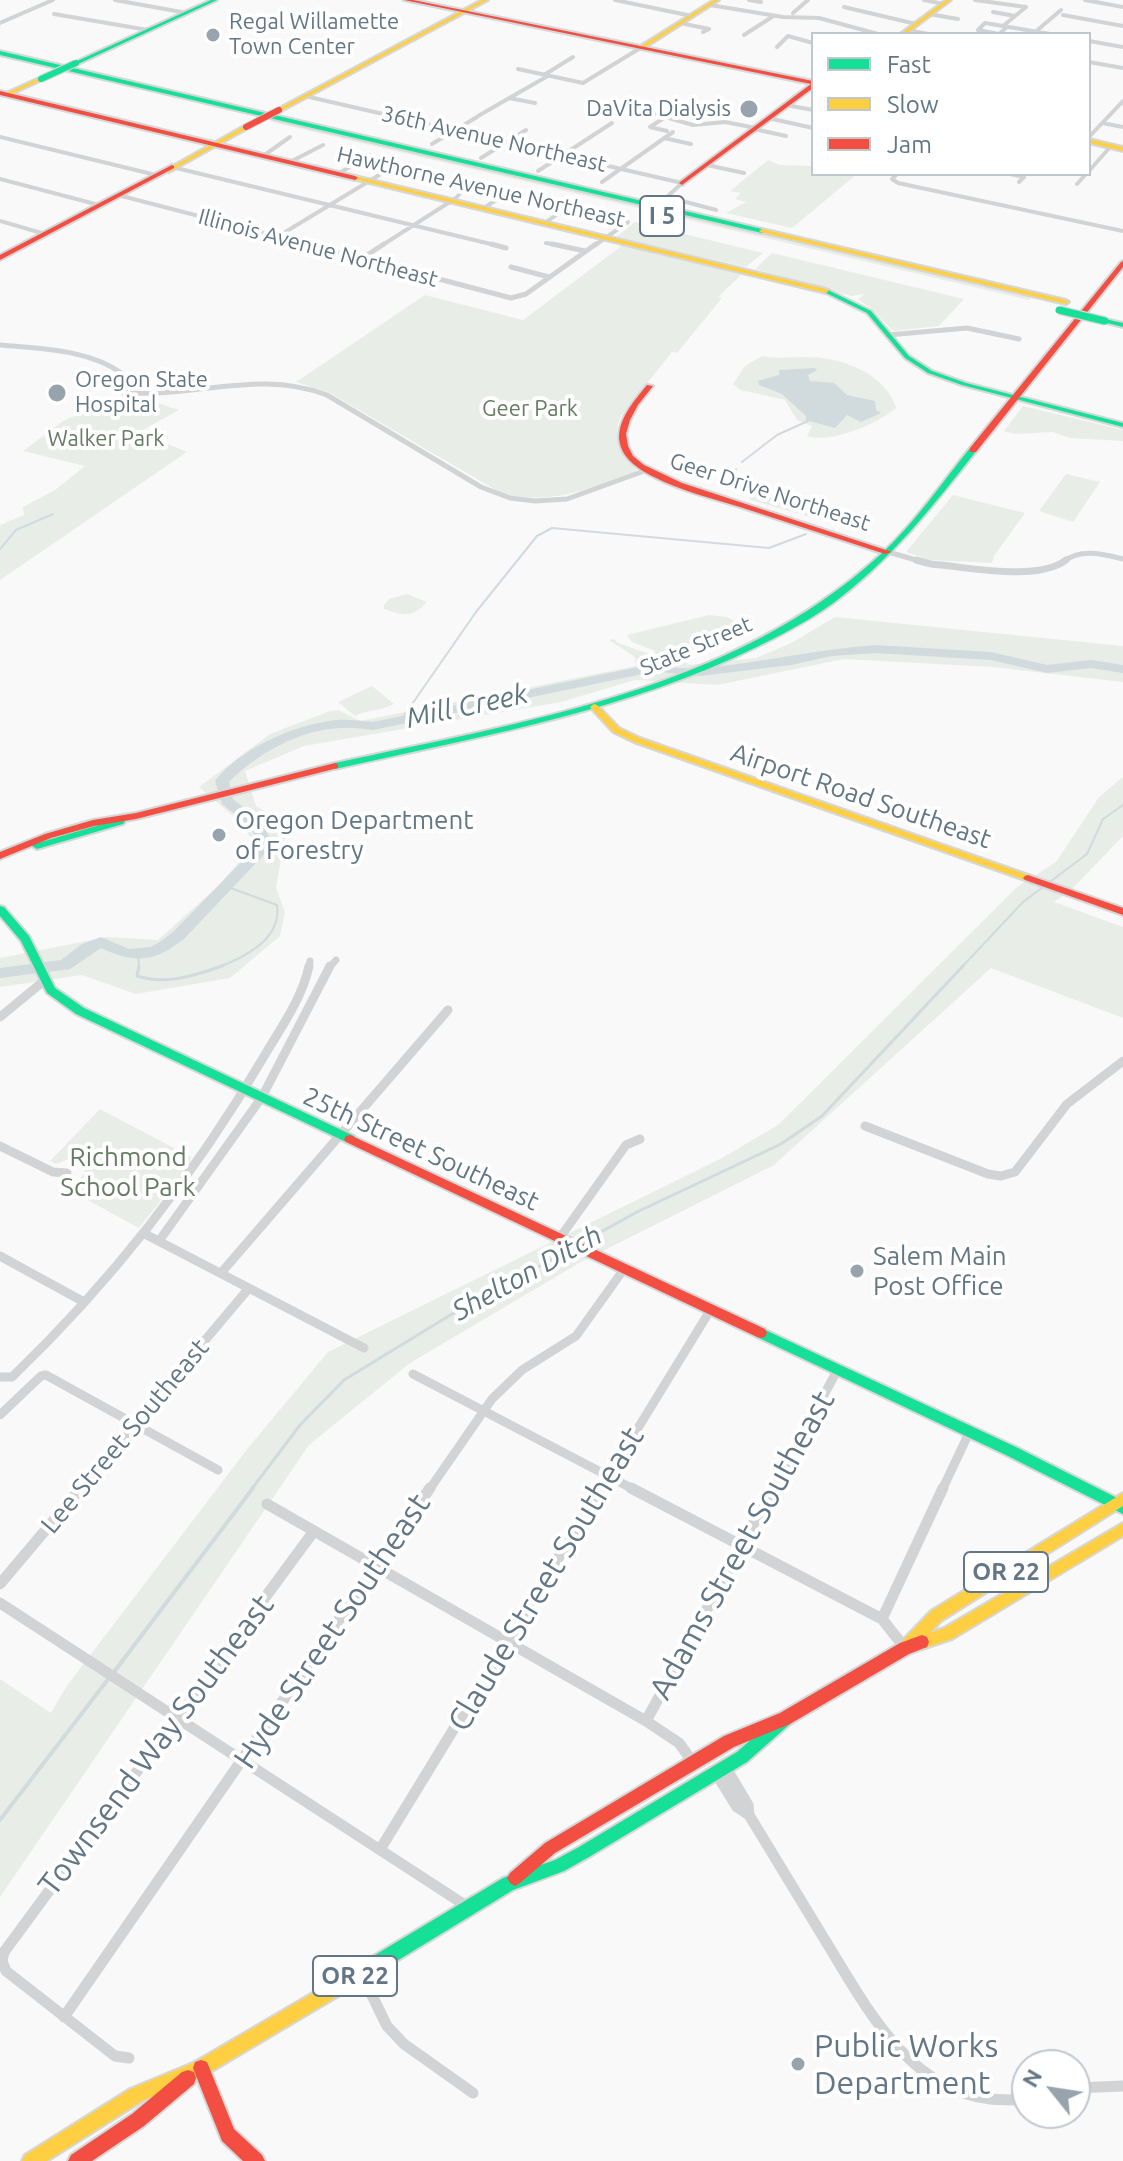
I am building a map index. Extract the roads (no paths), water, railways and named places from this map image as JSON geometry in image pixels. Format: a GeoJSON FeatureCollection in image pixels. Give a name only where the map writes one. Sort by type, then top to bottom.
{"type":"FeatureCollection","features":[{"type":"Feature","properties":{"kind":"main road"},"geometry":{"type":"LineString","coordinates":[[2,95],[41,74],[76,63],[215,0]]}},
{"type":"Feature","properties":{"kind":"main road"},"geometry":{"type":"LineString","coordinates":[[406,0],[468,10],[811,84]]}},
{"type":"Feature","properties":{"kind":"main road"},"geometry":{"type":"LineString","coordinates":[[0,258],[486,0]]}},
{"type":"Feature","properties":{"kind":"main road"},"geometry":{"type":"LineString","coordinates":[[642,47],[713,2]]}},
{"type":"Feature","properties":{"kind":"main road"},"geometry":{"type":"LineString","coordinates":[[909,30],[946,2]]}},
{"type":"Feature","properties":{"kind":"main road","name":"I 5"},"geometry":{"type":"LineString","coordinates":[[0,53],[1062,306]]}},
{"type":"Feature","properties":{"kind":"main road","name":"I 5"},"geometry":{"type":"LineString","coordinates":[[0,61],[41,74],[1113,317],[1123,325]]}},
{"type":"Feature","properties":{"kind":"main road"},"geometry":{"type":"LineString","coordinates":[[682,183],[811,86]]}},
{"type":"Feature","properties":{"kind":"main road","name":"Hawthorne Avenue Northeast"},"geometry":{"type":"LineString","coordinates":[[2,95],[834,294],[869,312],[907,357],[930,372],[1123,425]]}},
{"type":"Feature","properties":{"kind":"main road"},"geometry":{"type":"LineString","coordinates":[[1091,140],[1117,147]]}},
{"type":"Feature","properties":{"kind":"main road","name":"State Street"},"geometry":{"type":"LineString","coordinates":[[0,856],[63,831],[594,707],[722,660],[809,614],[849,586],[888,552],[1123,263]]}},
{"type":"Feature","properties":{"kind":"main road","name":"Geer Drive Northeast"},"geometry":{"type":"LineString","coordinates":[[649,386],[627,414],[621,432],[629,455],[647,470],[679,485],[888,552]]}},
{"type":"Feature","properties":{"kind":"main road","name":"Airport Road Southeast"},"geometry":{"type":"LineString","coordinates":[[594,707],[611,726],[626,736],[1123,912]]}},
{"type":"Feature","properties":{"kind":"main road","name":"25th Street Southeast"},"geometry":{"type":"LineString","coordinates":[[2,914],[35,957],[45,980],[59,998],[80,1011],[1120,1503]]}},
{"type":"Feature","properties":{"kind":"main road","name":"OR 22"},"geometry":{"type":"LineString","coordinates":[[905,1648],[936,1616],[1120,1503]]}},
{"type":"Feature","properties":{"kind":"main road","name":"OR 22"},"geometry":{"type":"LineString","coordinates":[[509,1884],[550,1848],[692,1762],[729,1741],[785,1719],[905,1648],[947,1634],[1123,1529]]}},
{"type":"Feature","properties":{"kind":"main road","name":"OR 22"},"geometry":{"type":"LineString","coordinates":[[31,2161],[136,2095],[201,2068],[509,1884],[559,1866],[742,1757],[785,1719]]}},
{"type":"Feature","properties":{"kind":"main road"},"geometry":{"type":"LineString","coordinates":[[656,1808],[692,1774],[695,1768],[692,1762]]}},
{"type":"Feature","properties":{"kind":"main road"},"geometry":{"type":"LineString","coordinates":[[201,2068],[228,2135],[256,2161]]}},
{"type":"Feature","properties":{"kind":"main road","name":"OR 22"},"geometry":{"type":"LineString","coordinates":[[77,2161],[138,2120],[201,2068]]}},
{"type":"Feature","properties":{"kind":"street"},"geometry":{"type":"LineString","coordinates":[[0,23],[53,0]]}},
{"type":"Feature","properties":{"kind":"street"},"geometry":{"type":"LineString","coordinates":[[115,0],[187,13]]}},
{"type":"Feature","properties":{"kind":"street"},"geometry":{"type":"LineString","coordinates":[[615,0],[692,16]]}},
{"type":"Feature","properties":{"kind":"street"},"geometry":{"type":"LineString","coordinates":[[749,0],[761,2]]}},
{"type":"Feature","properties":{"kind":"street"},"geometry":{"type":"LineString","coordinates":[[713,2],[786,17],[808,0]]}},
{"type":"Feature","properties":{"kind":"street"},"geometry":{"type":"LineString","coordinates":[[924,0],[946,2]]}},
{"type":"Feature","properties":{"kind":"street"},"geometry":{"type":"LineString","coordinates":[[975,0],[1026,7],[1000,32]]}},
{"type":"Feature","properties":{"kind":"street"},"geometry":{"type":"LineString","coordinates":[[1085,0],[1123,7]]}},
{"type":"Feature","properties":{"kind":"street"},"geometry":{"type":"LineString","coordinates":[[844,7],[909,30]]}},
{"type":"Feature","properties":{"kind":"street"},"geometry":{"type":"LineString","coordinates":[[993,12],[1015,16]]}},
{"type":"Feature","properties":{"kind":"street"},"geometry":{"type":"LineString","coordinates":[[1036,32],[1062,12],[1123,26]]}},
{"type":"Feature","properties":{"kind":"street"},"geometry":{"type":"LineString","coordinates":[[793,13],[872,32]]}},
{"type":"Feature","properties":{"kind":"street"},"geometry":{"type":"LineString","coordinates":[[54,14],[148,30]]}},
{"type":"Feature","properties":{"kind":"street"},"geometry":{"type":"LineString","coordinates":[[929,14],[958,19]]}},
{"type":"Feature","properties":{"kind":"street"},"geometry":{"type":"LineString","coordinates":[[744,35],[773,16]]}},
{"type":"Feature","properties":{"kind":"street"},"geometry":{"type":"LineString","coordinates":[[680,23],[709,29],[703,32]]}},
{"type":"Feature","properties":{"kind":"street"},"geometry":{"type":"LineString","coordinates":[[988,32],[978,30],[985,23],[1031,32]]}},
{"type":"Feature","properties":{"kind":"street"},"geometry":{"type":"LineString","coordinates":[[777,47],[788,36],[811,42]]}},
{"type":"Feature","properties":{"kind":"street"},"geometry":{"type":"LineString","coordinates":[[1091,41],[1123,47]]}},
{"type":"Feature","properties":{"kind":"street"},"geometry":{"type":"LineString","coordinates":[[518,69],[583,83],[642,47]]}},
{"type":"Feature","properties":{"kind":"street"},"geometry":{"type":"LineString","coordinates":[[432,144],[573,57]]}},
{"type":"Feature","properties":{"kind":"street"},"geometry":{"type":"LineString","coordinates":[[1091,62],[1123,68]]}},
{"type":"Feature","properties":{"kind":"street","name":"36th Avenue Northeast"},"geometry":{"type":"LineString","coordinates":[[305,96],[682,183]]}},
{"type":"Feature","properties":{"kind":"street"},"geometry":{"type":"LineString","coordinates":[[509,98],[535,103]]}},
{"type":"Feature","properties":{"kind":"street"},"geometry":{"type":"LineString","coordinates":[[1091,137],[1123,101]]}},
{"type":"Feature","properties":{"kind":"street"},"geometry":{"type":"LineString","coordinates":[[786,105],[811,110]]}},
{"type":"Feature","properties":{"kind":"street"},"geometry":{"type":"LineString","coordinates":[[634,108],[696,125],[725,122],[786,136]]}},
{"type":"Feature","properties":{"kind":"street"},"geometry":{"type":"LineString","coordinates":[[602,182],[670,132],[650,127],[664,118]]}},
{"type":"Feature","properties":{"kind":"street"},"geometry":{"type":"LineString","coordinates":[[768,118],[811,128]]}},
{"type":"Feature","properties":{"kind":"street"},"geometry":{"type":"LineString","coordinates":[[538,171],[612,123]]}},
{"type":"Feature","properties":{"kind":"street"},"geometry":{"type":"LineString","coordinates":[[1102,123],[1123,127]]}},
{"type":"Feature","properties":{"kind":"street"},"geometry":{"type":"LineString","coordinates":[[687,132],[696,125]]}},
{"type":"Feature","properties":{"kind":"street"},"geometry":{"type":"LineString","coordinates":[[481,158],[526,130]]}},
{"type":"Feature","properties":{"kind":"street"},"geometry":{"type":"LineString","coordinates":[[0,137],[156,175]]}},
{"type":"Feature","properties":{"kind":"street"},"geometry":{"type":"LineString","coordinates":[[263,156],[290,137]]}},
{"type":"Feature","properties":{"kind":"street"},"geometry":{"type":"LineString","coordinates":[[664,138],[691,144]]}},
{"type":"Feature","properties":{"kind":"street"},"geometry":{"type":"LineString","coordinates":[[290,162],[323,145]]}},
{"type":"Feature","properties":{"kind":"street"},"geometry":{"type":"LineString","coordinates":[[1091,169],[1117,147]]}},
{"type":"Feature","properties":{"kind":"street"},"geometry":{"type":"LineString","coordinates":[[338,174],[369,155]]}},
{"type":"Feature","properties":{"kind":"street"},"geometry":{"type":"LineString","coordinates":[[277,237],[399,163]]}},
{"type":"Feature","properties":{"kind":"street"},"geometry":{"type":"LineString","coordinates":[[707,165],[744,173]]}},
{"type":"Feature","properties":{"kind":"street"},"geometry":{"type":"LineString","coordinates":[[172,167],[506,248]]}},
{"type":"Feature","properties":{"kind":"street"},"geometry":{"type":"LineString","coordinates":[[896,176],[893,181],[1123,231]]}},
{"type":"Feature","properties":{"kind":"street"},"geometry":{"type":"LineString","coordinates":[[1019,176],[1024,177],[1019,182]]}},
{"type":"Feature","properties":{"kind":"street"},"geometry":{"type":"LineString","coordinates":[[1077,184],[1084,176]]}},
{"type":"Feature","properties":{"kind":"street"},"geometry":{"type":"LineString","coordinates":[[361,259],[452,201],[463,190],[464,177]]}},
{"type":"Feature","properties":{"kind":"street"},"geometry":{"type":"LineString","coordinates":[[0,179],[99,205]]}},
{"type":"Feature","properties":{"kind":"street"},"geometry":{"type":"LineString","coordinates":[[682,183],[667,197],[716,210]]}},
{"type":"Feature","properties":{"kind":"street"},"geometry":{"type":"LineString","coordinates":[[484,208],[508,192]]}},
{"type":"Feature","properties":{"kind":"street","name":"Illinois Avenue Northeast"},"geometry":{"type":"LineString","coordinates":[[118,195],[505,297],[520,297],[549,277]]}},
{"type":"Feature","properties":{"kind":"street"},"geometry":{"type":"LineString","coordinates":[[545,223],[571,204]]}},
{"type":"Feature","properties":{"kind":"street"},"geometry":{"type":"LineString","coordinates":[[0,221],[45,234]]}},
{"type":"Feature","properties":{"kind":"street"},"geometry":{"type":"LineString","coordinates":[[511,267],[549,277],[628,222]]}},
{"type":"Feature","properties":{"kind":"street"},"geometry":{"type":"LineString","coordinates":[[546,243],[585,251]]}},
{"type":"Feature","properties":{"kind":"street"},"geometry":{"type":"LineString","coordinates":[[888,335],[967,328],[1019,339]]}},
{"type":"Feature","properties":{"kind":"street"},"geometry":{"type":"LineString","coordinates":[[0,345],[61,353],[111,365],[123,374],[119,392],[137,395],[159,396],[270,382],[306,386],[327,395],[488,491],[520,500],[575,497],[647,470]]}},
{"type":"Feature","properties":{"kind":"street"},"geometry":{"type":"LineString","coordinates":[[888,552],[931,564],[1033,572],[1054,569],[1072,555],[1083,553],[1123,559]]}},
{"type":"Feature","properties":{"kind":"street"},"geometry":{"type":"LineString","coordinates":[[159,1241],[262,1097],[330,966],[336,960]]}},
{"type":"Feature","properties":{"kind":"street"},"geometry":{"type":"LineString","coordinates":[[4,1378],[84,1302],[143,1233],[201,1156],[245,1090],[308,976],[310,961]]}},
{"type":"Feature","properties":{"kind":"street"},"geometry":{"type":"LineString","coordinates":[[0,1017],[45,980]]}},
{"type":"Feature","properties":{"kind":"street"},"geometry":{"type":"LineString","coordinates":[[221,1273],[448,1010]]}},
{"type":"Feature","properties":{"kind":"street"},"geometry":{"type":"LineString","coordinates":[[865,1126],[988,1174],[1001,1176],[1015,1172],[1067,1104],[1123,1061]]}},
{"type":"Feature","properties":{"kind":"street"},"geometry":{"type":"LineString","coordinates":[[559,1239],[626,1145],[640,1139]]}},
{"type":"Feature","properties":{"kind":"street"},"geometry":{"type":"LineString","coordinates":[[0,1146],[53,1172],[67,1173]]}},
{"type":"Feature","properties":{"kind":"street"},"geometry":{"type":"LineString","coordinates":[[143,1233],[364,1348]]}},
{"type":"Feature","properties":{"kind":"street"},"geometry":{"type":"LineString","coordinates":[[0,1256],[84,1302]]}},
{"type":"Feature","properties":{"kind":"street","name":"Hyde Street Southeast"},"geometry":{"type":"LineString","coordinates":[[64,2017],[483,1412],[509,1380],[576,1336],[624,1269]]}},
{"type":"Feature","properties":{"kind":"street","name":"Lee Street Southeast"},"geometry":{"type":"LineString","coordinates":[[0,1584],[249,1288]]}},
{"type":"Feature","properties":{"kind":"street","name":"Claude Street Southeast"},"geometry":{"type":"LineString","coordinates":[[381,1848],[711,1309]]}},
{"type":"Feature","properties":{"kind":"street","name":"Adams Street Southeast"},"geometry":{"type":"LineString","coordinates":[[646,1721],[838,1369]]}},
{"type":"Feature","properties":{"kind":"street"},"geometry":{"type":"LineString","coordinates":[[413,1374],[882,1619],[905,1648]]}},
{"type":"Feature","properties":{"kind":"street"},"geometry":{"type":"LineString","coordinates":[[0,1415],[43,1375],[218,1470]]}},
{"type":"Feature","properties":{"kind":"street"},"geometry":{"type":"LineString","coordinates":[[882,1619],[970,1431]]}},
{"type":"Feature","properties":{"kind":"street"},"geometry":{"type":"LineString","coordinates":[[267,1504],[646,1721],[679,1743],[692,1762]]}},
{"type":"Feature","properties":{"kind":"street","name":"Townsend Way Southeast"},"geometry":{"type":"LineString","coordinates":[[2,1961],[19,1930],[314,1531]]}},
{"type":"Feature","properties":{"kind":"street"},"geometry":{"type":"LineString","coordinates":[[0,1603],[468,1907]]}},
{"type":"Feature","properties":{"kind":"street"},"geometry":{"type":"LineString","coordinates":[[721,1770],[737,1807],[749,1815],[873,2019],[899,2051],[943,2082],[966,2093],[989,2099],[1011,2100]]}},
{"type":"Feature","properties":{"kind":"street"},"geometry":{"type":"LineString","coordinates":[[2,1961],[6,1971],[115,2056],[129,2058]]}},
{"type":"Feature","properties":{"kind":"street"},"geometry":{"type":"LineString","coordinates":[[361,1973],[387,2026],[404,2044],[473,2093]]}},
{"type":"Feature","properties":{"kind":"street"},"geometry":{"type":"LineString","coordinates":[[1091,2087],[1123,2086]]}},
{"type":"Feature","properties":{"kind":"waterway"},"geometry":{"type":"LineString","coordinates":[[742,462],[777,435],[808,421]]}},
{"type":"Feature","properties":{"kind":"waterway"},"geometry":{"type":"LineString","coordinates":[[731,478],[736,469]]}},
{"type":"Feature","properties":{"kind":"waterway"},"geometry":{"type":"LineString","coordinates":[[752,492],[816,517]]}},
{"type":"Feature","properties":{"kind":"waterway"},"geometry":{"type":"LineString","coordinates":[[0,549],[16,530],[53,514]]}},
{"type":"Feature","properties":{"kind":"waterway"},"geometry":{"type":"LineString","coordinates":[[401,720],[476,612],[537,536],[552,528],[769,548],[806,534]]}},
{"type":"Feature","properties":{"kind":"waterway","name":"Mill Creek"},"geometry":{"type":"LineString","coordinates":[[0,973],[65,965],[87,948],[101,942],[127,954],[152,952],[165,946],[266,845],[256,824],[227,801],[222,781],[258,752],[290,736],[321,726],[345,723],[373,726],[638,671],[660,668],[700,672],[791,661],[832,652],[876,649],[991,656],[1047,669],[1091,664],[1123,669]]}},
{"type":"Feature","properties":{"kind":"waterway","name":"Shelton Ditch"},"geometry":{"type":"LineString","coordinates":[[961,968],[1023,902],[1087,854],[1103,819],[1123,805]]}},
{"type":"Feature","properties":{"kind":"waterway"},"geometry":{"type":"LineString","coordinates":[[220,967],[259,945],[274,928],[277,917],[277,905],[228,887]]}},
{"type":"Feature","properties":{"kind":"waterway"},"geometry":{"type":"LineString","coordinates":[[138,955],[139,967]]}},
{"type":"Feature","properties":{"kind":"waterway","name":"Shelton Ditch"},"geometry":{"type":"LineString","coordinates":[[579,1244],[637,1212],[781,1144],[822,1116],[963,966]]}},
{"type":"Feature","properties":{"kind":"waterway"},"geometry":{"type":"LineString","coordinates":[[139,967],[137,976],[159,980],[190,976],[220,967]]}},
{"type":"Feature","properties":{"kind":"waterway","name":"Shelton Ditch"},"geometry":{"type":"LineString","coordinates":[[251,1490],[300,1425],[344,1380],[452,1314],[573,1248]]}},
{"type":"Feature","properties":{"kind":"waterway","name":"Shelton Ditch"},"geometry":{"type":"LineString","coordinates":[[114,1672],[253,1488]]}},
{"type":"Feature","properties":{"kind":"waterway","name":"Shelton Ditch"},"geometry":{"type":"LineString","coordinates":[[0,1820],[109,1678]]}},
{"type":"Feature","properties":{"kind":"place","name":"Regal Willamette Town Center"},"geometry":{"type":"Point","coordinates":[213,35]}},
{"type":"Feature","properties":{"kind":"place","name":"DaVita Dialysis"},"geometry":{"type":"Point","coordinates":[749,109]}},
{"type":"Feature","properties":{"kind":"place","name":"Oregon State Hospital"},"geometry":{"type":"Point","coordinates":[57,393]}},
{"type":"Feature","properties":{"kind":"place","name":"Oregon Department of Forestry"},"geometry":{"type":"Point","coordinates":[219,835]}},
{"type":"Feature","properties":{"kind":"place","name":"Salem Main Post Office"},"geometry":{"type":"Point","coordinates":[857,1271]}},
{"type":"Feature","properties":{"kind":"place","name":"Public Works Department"},"geometry":{"type":"Point","coordinates":[798,2064]}},
{"type":"Feature","properties":{"kind":"park label","name":"Geer Park"},"geometry":{"type":"Point","coordinates":[530,409]}},
{"type":"Feature","properties":{"kind":"park label","name":"Walker Park"},"geometry":{"type":"Point","coordinates":[106,439]}},
{"type":"Feature","properties":{"kind":"park label","name":"Richmond School Park"},"geometry":{"type":"Point","coordinates":[128,1172]}}]}
